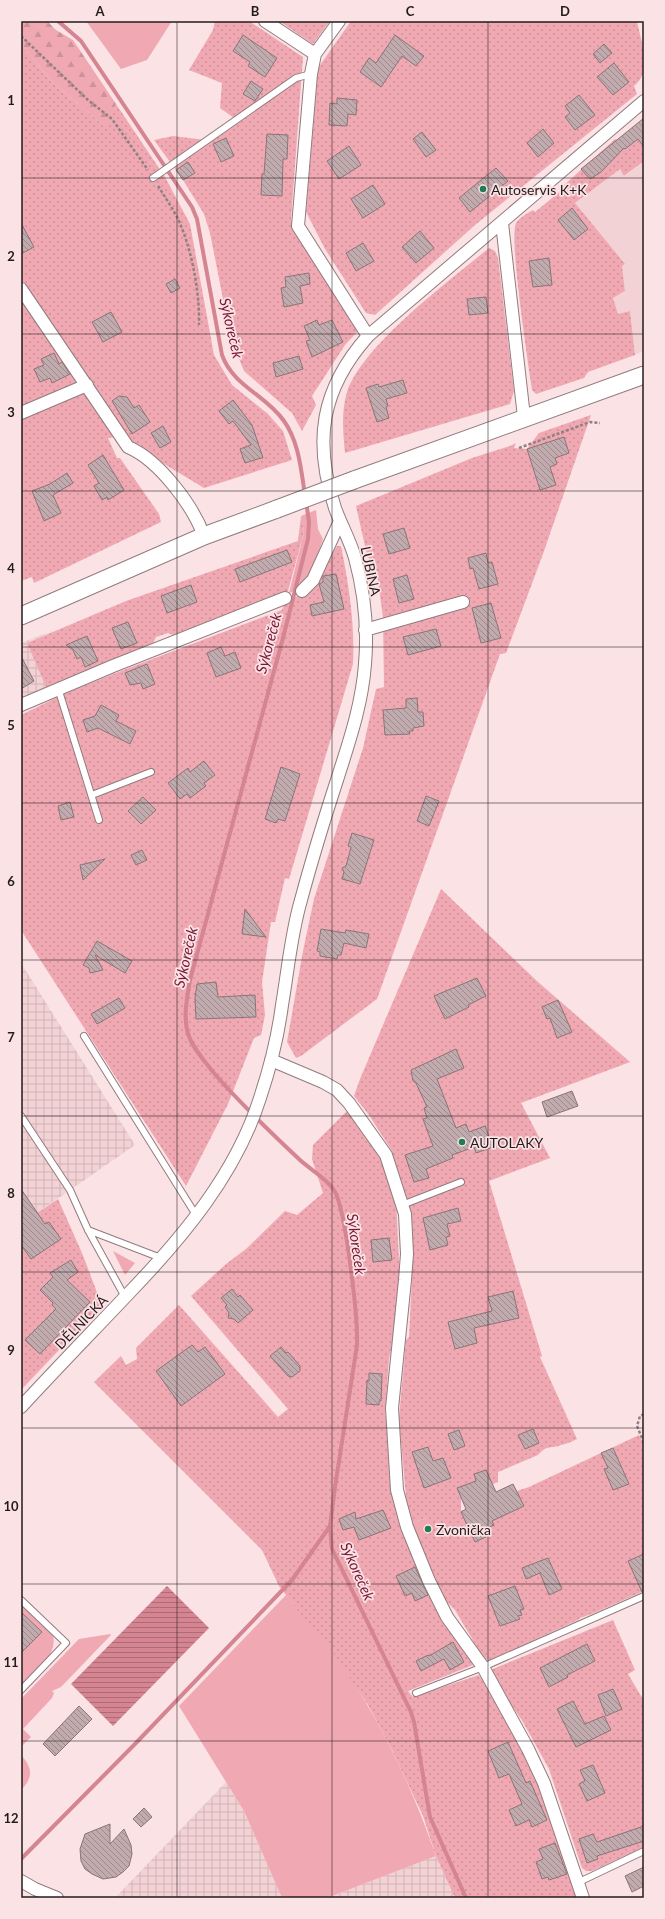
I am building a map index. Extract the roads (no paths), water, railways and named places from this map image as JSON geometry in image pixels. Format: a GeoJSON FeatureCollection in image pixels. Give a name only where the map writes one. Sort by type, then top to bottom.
{"type":"FeatureCollection","features":[{"type":"Feature","properties":{"kind":"main road"},"geometry":{"type":"LineString","coordinates":[[21,616],[204,536],[644,375]]}},
{"type":"Feature","properties":{"kind":"street"},"geometry":{"type":"LineString","coordinates":[[266,21],[315,54]]}},
{"type":"Feature","properties":{"kind":"street"},"geometry":{"type":"LineString","coordinates":[[339,21],[315,54],[311,74],[298,226],[368,336]]}},
{"type":"Feature","properties":{"kind":"street","name":"LUBINA"},"geometry":{"type":"LineString","coordinates":[[271,1060],[282,1010],[300,902],[357,715],[365,665],[365,630],[358,570],[351,544],[334,507],[325,467],[324,420],[330,396],[350,357],[368,336],[644,102]]}},
{"type":"Feature","properties":{"kind":"street"},"geometry":{"type":"LineString","coordinates":[[502,222],[524,418]]}},
{"type":"Feature","properties":{"kind":"street"},"geometry":{"type":"LineString","coordinates":[[21,289],[128,447],[137,451],[157,466],[198,520],[204,536]]}},
{"type":"Feature","properties":{"kind":"street"},"geometry":{"type":"LineString","coordinates":[[21,413],[87,385]]}},
{"type":"Feature","properties":{"kind":"street"},"geometry":{"type":"LineString","coordinates":[[302,591],[313,580],[340,521]]}},
{"type":"Feature","properties":{"kind":"street"},"geometry":{"type":"LineString","coordinates":[[21,705],[58,688],[285,598]]}},
{"type":"Feature","properties":{"kind":"street"},"geometry":{"type":"LineString","coordinates":[[365,630],[463,602]]}},
{"type":"Feature","properties":{"kind":"street"},"geometry":{"type":"LineString","coordinates":[[271,1060],[323,1082],[337,1090],[349,1103],[386,1155],[405,1214],[407,1254],[392,1408],[397,1490],[406,1527],[429,1581],[447,1617],[483,1667],[528,1748],[544,1783],[583,1898]]}},
{"type":"Feature","properties":{"kind":"street","name":"DĚLNICKÁ"},"geometry":{"type":"LineString","coordinates":[[21,1407],[162,1259],[196,1214],[223,1176],[249,1127],[260,1100],[271,1060]]}},
{"type":"Feature","properties":{"kind":"street"},"geometry":{"type":"LineString","coordinates":[[21,1881],[35,1889],[57,1898]]}},
{"type":"Feature","properties":{"kind":"lane"},"geometry":{"type":"LineString","coordinates":[[156,176],[296,78],[311,74]]}},
{"type":"Feature","properties":{"kind":"lane"},"geometry":{"type":"LineString","coordinates":[[58,688],[99,820]]}},
{"type":"Feature","properties":{"kind":"lane"},"geometry":{"type":"LineString","coordinates":[[92,795],[151,772]]}},
{"type":"Feature","properties":{"kind":"lane"},"geometry":{"type":"LineString","coordinates":[[84,1036],[196,1214]]}},
{"type":"Feature","properties":{"kind":"lane"},"geometry":{"type":"LineString","coordinates":[[21,1116],[70,1190],[88,1230],[125,1297]]}},
{"type":"Feature","properties":{"kind":"lane"},"geometry":{"type":"LineString","coordinates":[[402,1205],[461,1182]]}},
{"type":"Feature","properties":{"kind":"lane"},"geometry":{"type":"LineString","coordinates":[[88,1230],[162,1259]]}},
{"type":"Feature","properties":{"kind":"lane"},"geometry":{"type":"LineString","coordinates":[[416,1693],[483,1667],[644,1596]]}},
{"type":"Feature","properties":{"kind":"lane"},"geometry":{"type":"LineString","coordinates":[[21,1600],[66,1643],[21,1690]]}},
{"type":"Feature","properties":{"kind":"lane"},"geometry":{"type":"LineString","coordinates":[[577,1883],[644,1851]]}},
{"type":"Feature","properties":{"kind":"waterway","name":"Sýkoreček"},"geometry":{"type":"LineString","coordinates":[[58,21],[81,41],[192,207],[197,219],[222,355],[227,366],[234,375],[277,412],[289,429],[299,456],[305,495]]}},
{"type":"Feature","properties":{"kind":"waterway","name":"Sýkoreček"},"geometry":{"type":"LineString","coordinates":[[306,501],[309,522],[308,539],[283,638],[190,980],[186,1007],[186,1021],[188,1034],[193,1045],[213,1072],[244,1106],[278,1139],[300,1160],[327,1182],[334,1190],[338,1201],[347,1241],[356,1312],[357,1345],[330,1526],[332,1549],[411,1712],[430,1817],[466,1898]]}},
{"type":"Feature","properties":{"kind":"waterway"},"geometry":{"type":"LineString","coordinates":[[21,1859],[135,1744],[292,1580],[330,1526]]}},
{"type":"Feature","properties":{"kind":"place","name":"Autoservis K+K"},"geometry":{"type":"Point","coordinates":[483,189]}},
{"type":"Feature","properties":{"kind":"place","name":"AUTOLAKY"},"geometry":{"type":"Point","coordinates":[462,1142]}},
{"type":"Feature","properties":{"kind":"place","name":"Zvonička"},"geometry":{"type":"Point","coordinates":[428,1529]}}]}
